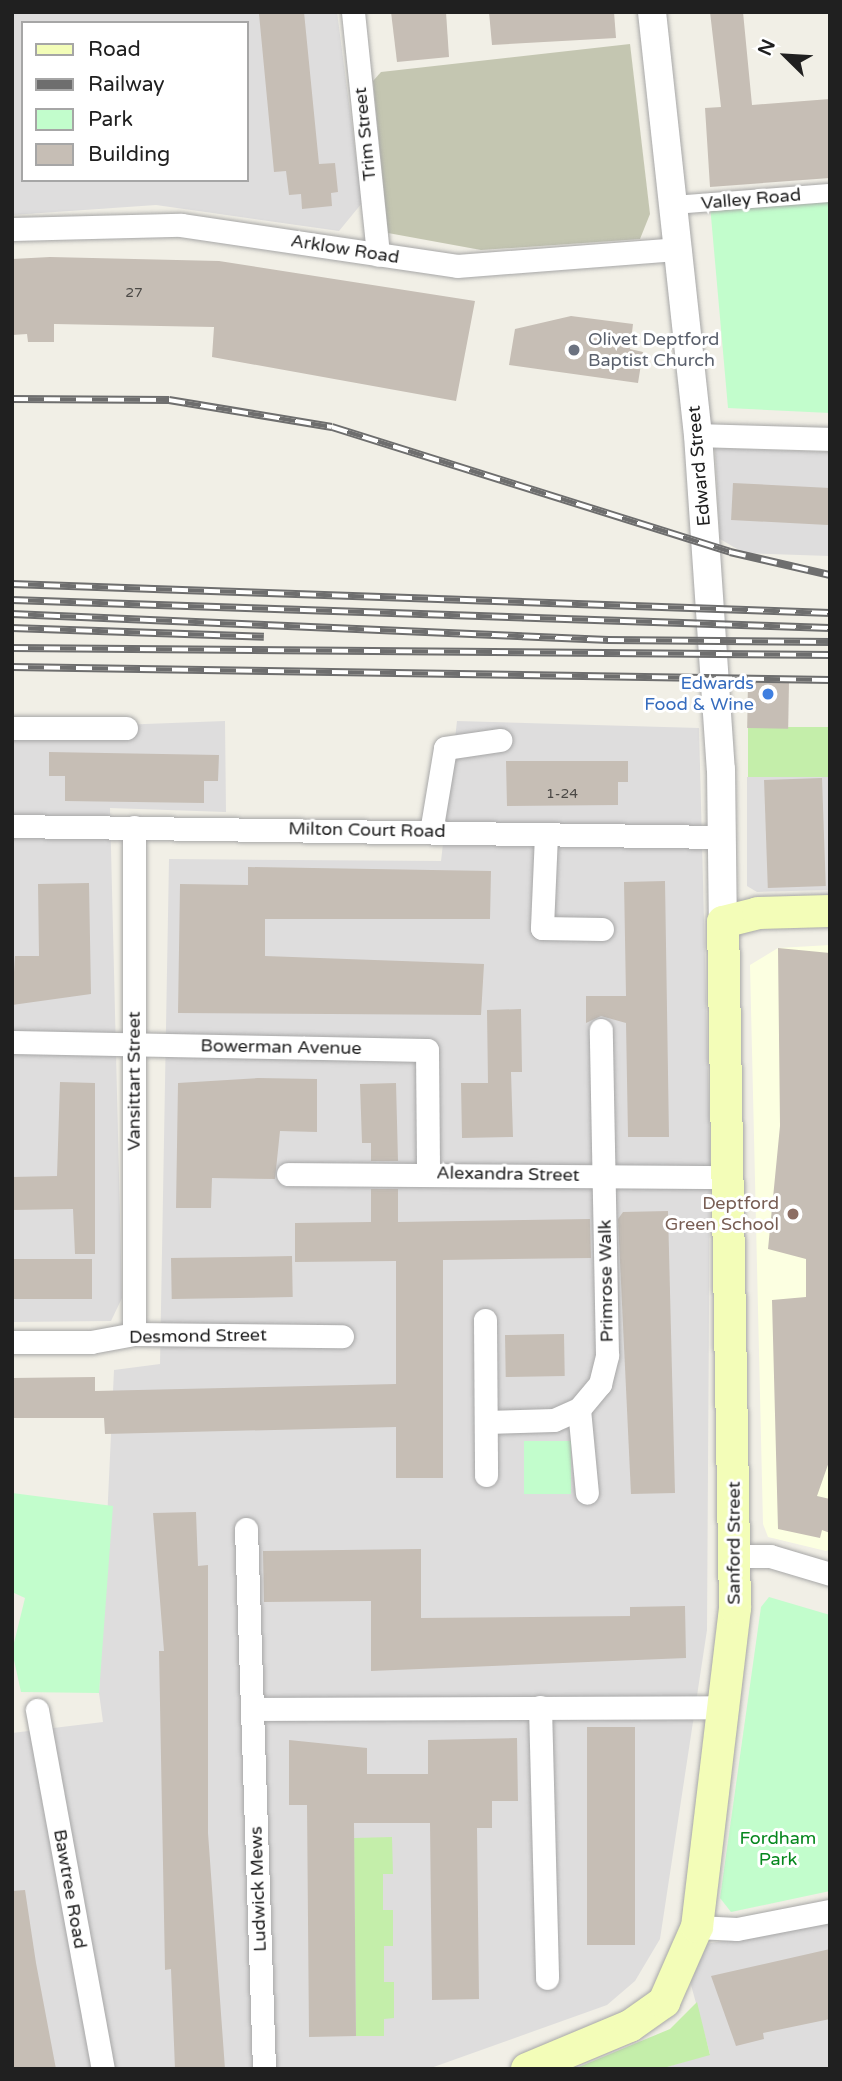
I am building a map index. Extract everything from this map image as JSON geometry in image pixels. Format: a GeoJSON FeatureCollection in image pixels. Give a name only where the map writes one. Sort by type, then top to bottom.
{"type":"FeatureCollection","features":[{"type":"Feature","properties":{"kind":"main road"},"geometry":{"type":"LineString","coordinates":[[723,922],[758,913],[830,911]]}},
{"type":"Feature","properties":{"kind":"main road","name":"Sanford Street"},"geometry":{"type":"LineString","coordinates":[[527,2069],[630,2026],[664,2002],[697,1927],[723,1707],[735,1556],[723,922]]}},
{"type":"Feature","properties":{"kind":"street","name":"Trim Street"},"geometry":{"type":"LineString","coordinates":[[353,12],[378,255]]}},
{"type":"Feature","properties":{"kind":"street","name":"Edward Street"},"geometry":{"type":"LineString","coordinates":[[652,12],[698,435],[721,837],[723,922]]}},
{"type":"Feature","properties":{"kind":"street","name":"Valley Road"},"geometry":{"type":"LineString","coordinates":[[673,205],[830,193]]}},
{"type":"Feature","properties":{"kind":"street","name":"Arklow Road"},"geometry":{"type":"LineString","coordinates":[[12,229],[181,225],[378,255],[502,267],[678,249]]}},
{"type":"Feature","properties":{"kind":"street"},"geometry":{"type":"LineString","coordinates":[[698,435],[830,439]]}},
{"type":"Feature","properties":{"kind":"street"},"geometry":{"type":"LineString","coordinates":[[12,728],[126,728]]}},
{"type":"Feature","properties":{"kind":"street"},"geometry":{"type":"LineString","coordinates":[[431,832],[445,748],[500,740]]}},
{"type":"Feature","properties":{"kind":"street","name":"Milton Court Road"},"geometry":{"type":"LineString","coordinates":[[12,827],[721,837]]}},
{"type":"Feature","properties":{"kind":"street","name":"Vansittart Street"},"geometry":{"type":"LineString","coordinates":[[134,827],[134,1335]]}},
{"type":"Feature","properties":{"kind":"street"},"geometry":{"type":"LineString","coordinates":[[546,835],[542,928],[602,929]]}},
{"type":"Feature","properties":{"kind":"street","name":"Primrose Walk"},"geometry":{"type":"LineString","coordinates":[[579,1409],[600,1384],[607,1354],[601,1030]]}},
{"type":"Feature","properties":{"kind":"street","name":"Bowerman Avenue"},"geometry":{"type":"LineString","coordinates":[[12,1042],[427,1050],[428,1172]]}},
{"type":"Feature","properties":{"kind":"street","name":"Alexandra Street"},"geometry":{"type":"LineString","coordinates":[[288,1174],[428,1172],[728,1177]]}},
{"type":"Feature","properties":{"kind":"street"},"geometry":{"type":"LineString","coordinates":[[485,1320],[486,1475]]}},
{"type":"Feature","properties":{"kind":"street","name":"Desmond Street"},"geometry":{"type":"LineString","coordinates":[[12,1342],[91,1342],[134,1335],[342,1336]]}},
{"type":"Feature","properties":{"kind":"street"},"geometry":{"type":"LineString","coordinates":[[486,1422],[554,1420],[579,1409],[587,1493]]}},
{"type":"Feature","properties":{"kind":"street","name":"Ludwick Mews"},"geometry":{"type":"LineString","coordinates":[[246,1529],[264,2069]]}},
{"type":"Feature","properties":{"kind":"street"},"geometry":{"type":"LineString","coordinates":[[735,1556],[770,1556],[830,1574]]}},
{"type":"Feature","properties":{"kind":"street"},"geometry":{"type":"LineString","coordinates":[[540,1707],[547,1978]]}},
{"type":"Feature","properties":{"kind":"street"},"geometry":{"type":"LineString","coordinates":[[253,1709],[723,1707]]}},
{"type":"Feature","properties":{"kind":"street","name":"Bawtree Road"},"geometry":{"type":"LineString","coordinates":[[37,1710],[103,2069]]}},
{"type":"Feature","properties":{"kind":"street"},"geometry":{"type":"LineString","coordinates":[[697,1927],[737,1929],[830,1911]]}},
{"type":"Feature","properties":{"kind":"shaded area"},"geometry":{"type":"Polygon","coordinates":[[[12,12],[337,12],[362,203],[339,231],[156,205],[12,215],[12,12]]]}},
{"type":"Feature","properties":{"kind":"shaded area"},"geometry":{"type":"Polygon","coordinates":[[[630,44],[650,214],[640,239],[481,250],[388,233],[373,81],[381,72],[630,44]]]}},
{"type":"Feature","properties":{"kind":"shaded area"},"geometry":{"type":"Polygon","coordinates":[[[715,448],[830,452],[830,556],[744,553],[720,539],[715,448]]]}},
{"type":"Feature","properties":{"kind":"shaded area"},"geometry":{"type":"Polygon","coordinates":[[[225,721],[226,812],[110,808],[122,1298],[111,1321],[12,1322],[12,729],[225,721]]]}},
{"type":"Feature","properties":{"kind":"shaded area"},"geometry":{"type":"Polygon","coordinates":[[[457,721],[699,728],[710,1151],[707,1630],[660,1939],[635,1981],[607,2005],[428,2069],[12,2069],[12,1733],[103,1722],[99,1693],[114,1370],[160,1364],[169,859],[441,861],[457,721]]]}},
{"type":"Feature","properties":{"kind":"shaded area"},"geometry":{"type":"Polygon","coordinates":[[[747,777],[830,777],[830,890],[757,892],[747,886],[747,777]]]}},
{"type":"Feature","properties":{"kind":"shaded area","name":"Deptford Green School"},"geometry":{"type":"Polygon","coordinates":[[[830,945],[830,1549],[826,1551],[768,1537],[763,1524],[750,965],[778,948],[830,945]]]}},
{"type":"Feature","properties":{"kind":"shaded area"},"geometry":{"type":"Polygon","coordinates":[[[830,1922],[830,2069],[660,2069],[710,2054],[688,1974],[700,1945],[830,1922]]]}},
{"type":"Feature","properties":{"kind":"green space"},"geometry":{"type":"Polygon","coordinates":[[[830,187],[830,413],[728,408],[710,205],[830,187]]]}},
{"type":"Feature","properties":{"kind":"green space"},"geometry":{"type":"Polygon","coordinates":[[[748,727],[830,727],[830,777],[748,777],[748,727]]]}},
{"type":"Feature","properties":{"kind":"green space"},"geometry":{"type":"Polygon","coordinates":[[[524,1441],[571,1441],[571,1494],[524,1494],[524,1441]]]}},
{"type":"Feature","properties":{"kind":"green space"},"geometry":{"type":"Polygon","coordinates":[[[12,1493],[113,1506],[99,1693],[21,1692],[12,1651],[25,1598],[12,1592],[12,1493]]]}},
{"type":"Feature","properties":{"kind":"green space","name":"Fordham Park"},"geometry":{"type":"Polygon","coordinates":[[[769,1597],[830,1615],[830,1891],[731,1912],[720,1898],[761,1607],[769,1597]]]}},
{"type":"Feature","properties":{"kind":"green space"},"geometry":{"type":"Polygon","coordinates":[[[392,1837],[393,1874],[383,1874],[383,1910],[393,1910],[393,1946],[384,1946],[384,1982],[394,1982],[394,2018],[384,2019],[384,2036],[356,2036],[354,1838],[392,1837]]]}},
{"type":"Feature","properties":{"kind":"green space"},"geometry":{"type":"Polygon","coordinates":[[[697,2002],[710,2055],[660,2069],[574,2069],[670,2029],[697,2002]]]}},
{"type":"Feature","properties":{"kind":"building"},"geometry":{"type":"Polygon","coordinates":[[[304,12],[319,164],[335,163],[338,192],[331,193],[332,206],[302,209],[301,194],[289,195],[286,171],[274,172],[259,14],[304,12]]]}},
{"type":"Feature","properties":{"kind":"building"},"geometry":{"type":"Polygon","coordinates":[[[391,12],[446,12],[449,57],[397,62],[391,12]]]}},
{"type":"Feature","properties":{"kind":"building"},"geometry":{"type":"Polygon","coordinates":[[[489,12],[614,12],[616,38],[492,45],[489,12]]]}},
{"type":"Feature","properties":{"kind":"building"},"geometry":{"type":"Polygon","coordinates":[[[710,12],[743,12],[752,105],[830,99],[830,178],[710,187],[705,108],[721,107],[710,12]]]}},
{"type":"Feature","properties":{"kind":"building"},"geometry":{"type":"Polygon","coordinates":[[[50,257],[219,261],[475,301],[456,401],[212,357],[214,327],[54,324],[54,342],[28,342],[27,334],[12,335],[12,259],[50,257]]]}},
{"type":"Feature","properties":{"kind":"building","name":"Olivet Deptford Baptist Church"},"geometry":{"type":"Polygon","coordinates":[[[571,316],[633,324],[630,349],[643,352],[638,383],[509,365],[515,329],[571,316]]]}},
{"type":"Feature","properties":{"kind":"building"},"geometry":{"type":"Polygon","coordinates":[[[733,483],[830,488],[828,525],[731,520],[733,483]]]}},
{"type":"Feature","properties":{"kind":"building","name":"Edwards Food & Wine"},"geometry":{"type":"Polygon","coordinates":[[[748,681],[789,682],[788,729],[747,728],[748,681]]]}},
{"type":"Feature","properties":{"kind":"building"},"geometry":{"type":"Polygon","coordinates":[[[49,752],[219,755],[218,781],[204,781],[204,803],[65,801],[65,776],[49,776],[49,752]]]}},
{"type":"Feature","properties":{"kind":"building"},"geometry":{"type":"Polygon","coordinates":[[[506,761],[628,761],[628,782],[618,782],[618,805],[507,806],[506,761]]]}},
{"type":"Feature","properties":{"kind":"building"},"geometry":{"type":"Polygon","coordinates":[[[822,778],[826,886],[768,888],[764,780],[822,778]]]}},
{"type":"Feature","properties":{"kind":"building"},"geometry":{"type":"Polygon","coordinates":[[[248,867],[491,871],[490,919],[265,919],[265,956],[484,964],[481,1015],[178,1013],[180,884],[248,885],[248,867]]]}},
{"type":"Feature","properties":{"kind":"building"},"geometry":{"type":"Polygon","coordinates":[[[665,881],[669,1137],[628,1137],[626,1023],[601,1016],[586,1023],[586,996],[626,996],[624,882],[665,881]]]}},
{"type":"Feature","properties":{"kind":"building"},"geometry":{"type":"Polygon","coordinates":[[[89,883],[91,994],[12,1005],[15,956],[39,956],[38,884],[89,883]]]}},
{"type":"Feature","properties":{"kind":"building","name":"Deptford Green School"},"geometry":{"type":"Polygon","coordinates":[[[778,948],[830,953],[830,1459],[817,1496],[830,1499],[830,1533],[822,1530],[820,1538],[778,1529],[772,1300],[806,1297],[806,1259],[768,1249],[780,1126],[778,948]]]}},
{"type":"Feature","properties":{"kind":"building"},"geometry":{"type":"Polygon","coordinates":[[[521,1009],[522,1072],[511,1072],[513,1137],[462,1138],[461,1083],[488,1083],[487,1010],[521,1009]]]}},
{"type":"Feature","properties":{"kind":"building"},"geometry":{"type":"Polygon","coordinates":[[[258,1078],[317,1079],[317,1132],[280,1131],[275,1179],[212,1178],[211,1208],[176,1208],[178,1083],[258,1078]]]}},
{"type":"Feature","properties":{"kind":"building"},"geometry":{"type":"Polygon","coordinates":[[[60,1082],[95,1083],[95,1254],[75,1254],[73,1209],[12,1210],[12,1177],[57,1176],[60,1082]]]}},
{"type":"Feature","properties":{"kind":"building"},"geometry":{"type":"Polygon","coordinates":[[[396,1083],[398,1161],[371,1161],[371,1143],[362,1143],[360,1084],[396,1083]]]}},
{"type":"Feature","properties":{"kind":"building"},"geometry":{"type":"Polygon","coordinates":[[[371,1189],[398,1189],[398,1222],[590,1219],[591,1258],[443,1260],[443,1478],[396,1478],[396,1427],[105,1434],[104,1418],[12,1418],[12,1378],[95,1377],[95,1391],[396,1384],[396,1261],[295,1262],[295,1223],[371,1222],[371,1189]]]}},
{"type":"Feature","properties":{"kind":"building"},"geometry":{"type":"Polygon","coordinates":[[[668,1211],[675,1493],[631,1494],[618,1219],[623,1212],[668,1211]]]}},
{"type":"Feature","properties":{"kind":"building"},"geometry":{"type":"Polygon","coordinates":[[[292,1256],[293,1297],[172,1299],[171,1258],[292,1256]]]}},
{"type":"Feature","properties":{"kind":"building"},"geometry":{"type":"Polygon","coordinates":[[[12,1259],[92,1259],[92,1299],[12,1299],[12,1259]]]}},
{"type":"Feature","properties":{"kind":"building"},"geometry":{"type":"Polygon","coordinates":[[[564,1334],[565,1376],[506,1377],[505,1335],[564,1334]]]}},
{"type":"Feature","properties":{"kind":"building"},"geometry":{"type":"Polygon","coordinates":[[[196,1512],[198,1566],[208,1565],[208,1833],[225,2069],[175,2069],[171,1969],[165,1970],[159,1651],[164,1651],[153,1513],[196,1512]]]}},
{"type":"Feature","properties":{"kind":"building"},"geometry":{"type":"Polygon","coordinates":[[[421,1549],[421,1618],[630,1616],[630,1607],[685,1606],[686,1658],[371,1671],[371,1601],[264,1602],[263,1551],[421,1549]]]}},
{"type":"Feature","properties":{"kind":"building"},"geometry":{"type":"Polygon","coordinates":[[[587,1727],[635,1727],[635,1945],[587,1945],[587,1727]]]}},
{"type":"Feature","properties":{"kind":"building"},"geometry":{"type":"Polygon","coordinates":[[[517,1738],[518,1801],[492,1801],[492,1828],[477,1828],[479,1999],[432,2000],[430,1823],[354,1823],[356,2036],[309,2037],[307,1805],[289,1805],[289,1740],[367,1748],[367,1774],[428,1774],[428,1740],[517,1738]]]}},
{"type":"Feature","properties":{"kind":"building"},"geometry":{"type":"Polygon","coordinates":[[[25,1890],[56,2069],[12,2069],[12,1891],[25,1890]]]}},
{"type":"Feature","properties":{"kind":"building"},"geometry":{"type":"Polygon","coordinates":[[[830,1949],[830,2019],[763,2033],[764,2039],[736,2046],[711,1976],[830,1949]]]}},
{"type":"Feature","properties":{"kind":"railway"},"geometry":{"type":"LineString","coordinates":[[12,399],[169,400],[332,427],[730,552],[830,575]]}},
{"type":"Feature","properties":{"kind":"railway"},"geometry":{"type":"LineString","coordinates":[[12,584],[830,613]]}},
{"type":"Feature","properties":{"kind":"railway"},"geometry":{"type":"LineString","coordinates":[[12,600],[830,628]]}},
{"type":"Feature","properties":{"kind":"railway"},"geometry":{"type":"LineString","coordinates":[[12,614],[608,640],[830,642]]}},
{"type":"Feature","properties":{"kind":"railway"},"geometry":{"type":"LineString","coordinates":[[12,628],[264,637]]}},
{"type":"Feature","properties":{"kind":"railway"},"geometry":{"type":"LineString","coordinates":[[12,648],[830,655]]}},
{"type":"Feature","properties":{"kind":"railway"},"geometry":{"type":"LineString","coordinates":[[12,667],[830,680]]}},
{"type":"Feature","properties":{"kind":"place","name":"Olivet Deptford Baptist Church"},"geometry":{"type":"Point","coordinates":[574,350]}},
{"type":"Feature","properties":{"kind":"place","name":"Edwards Food & Wine"},"geometry":{"type":"Point","coordinates":[768,694]}},
{"type":"Feature","properties":{"kind":"place","name":"Deptford Green School"},"geometry":{"type":"Point","coordinates":[793,1214]}}]}
